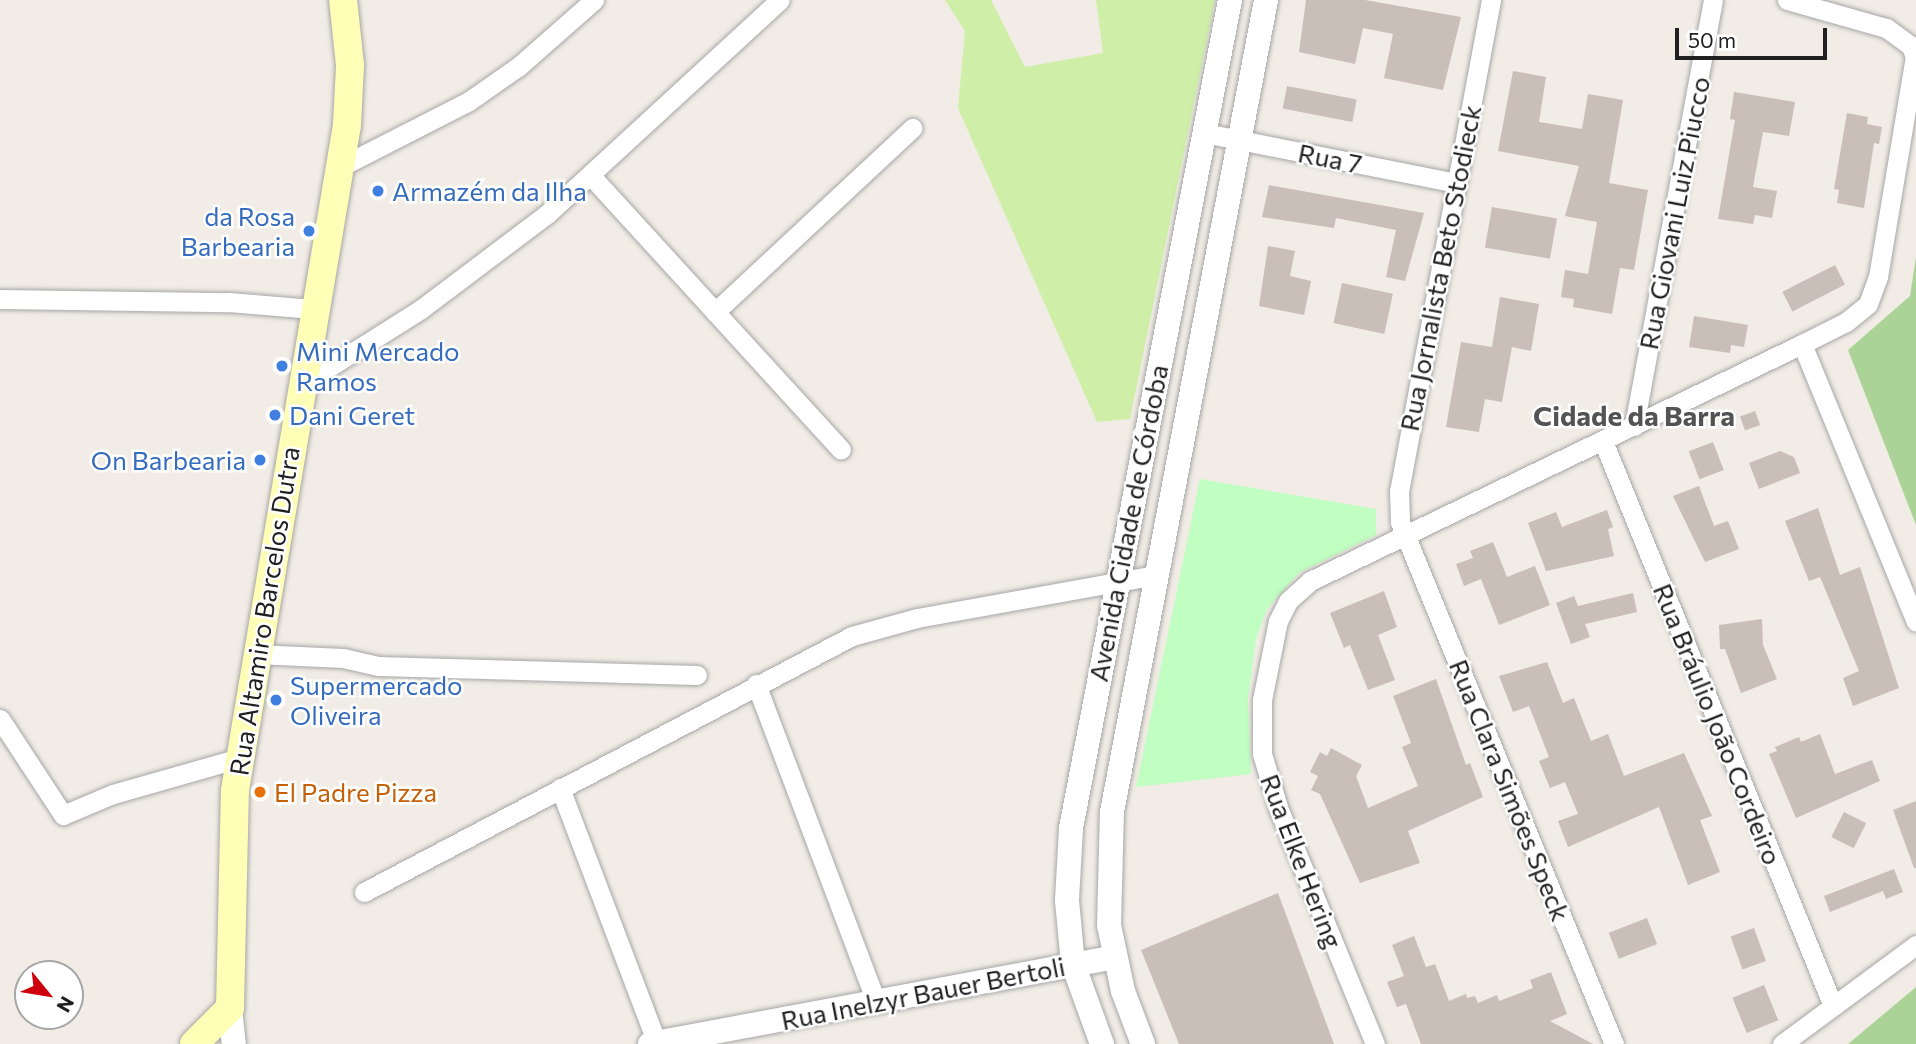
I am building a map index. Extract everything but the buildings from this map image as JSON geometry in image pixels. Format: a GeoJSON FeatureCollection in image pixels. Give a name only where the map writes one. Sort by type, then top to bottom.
{"type":"FeatureCollection","features":[{"type":"Feature","properties":{"kind":"main road","name":"Rua Altamiro Barcelos Dutra"},"geometry":{"type":"LineString","coordinates":[[230,1008],[232,826],[239,758],[313,309],[340,167],[350,94],[343,0]]}},
{"type":"Feature","properties":{"kind":"main road"},"geometry":{"type":"LineString","coordinates":[[194,1044],[230,1008]]}},
{"type":"Feature","properties":{"kind":"street"},"geometry":{"type":"LineString","coordinates":[[340,167],[469,101],[519,66],[594,0]]}},
{"type":"Feature","properties":{"kind":"street"},"geometry":{"type":"LineString","coordinates":[[301,384],[431,302],[592,177],[780,0]]}},
{"type":"Feature","properties":{"kind":"street","name":"Avenida Cidade de Córdoba"},"geometry":{"type":"LineString","coordinates":[[1102,1044],[1073,964],[1068,900],[1071,828],[1230,0]]}},
{"type":"Feature","properties":{"kind":"street","name":"Avenida Cidade de Córdoba"},"geometry":{"type":"LineString","coordinates":[[1143,1044],[1114,957],[1108,892],[1112,812],[1266,0]]}},
{"type":"Feature","properties":{"kind":"street","name":"Rua Jornalista Beto Stodieck"},"geometry":{"type":"LineString","coordinates":[[1405,537],[1399,491],[1490,0]]}},
{"type":"Feature","properties":{"kind":"street","name":"Rua Giovani Luiz Piucco"},"geometry":{"type":"LineString","coordinates":[[1634,426],[1713,0]]}},
{"type":"Feature","properties":{"kind":"street","name":"Rua Elke Hering"},"geometry":{"type":"LineString","coordinates":[[1376,1044],[1278,807],[1262,754],[1260,725],[1271,647],[1287,601],[1310,581],[1802,344],[1846,322],[1868,304],[1878,277],[1915,69],[1911,46],[1886,28],[1787,0]]}},
{"type":"Feature","properties":{"kind":"street"},"geometry":{"type":"LineString","coordinates":[[715,312],[912,128]]}},
{"type":"Feature","properties":{"kind":"street","name":"Rua 7"},"geometry":{"type":"LineString","coordinates":[[1204,133],[1456,183]]}},
{"type":"Feature","properties":{"kind":"street"},"geometry":{"type":"LineString","coordinates":[[592,177],[841,450]]}},
{"type":"Feature","properties":{"kind":"street"},"geometry":{"type":"LineString","coordinates":[[0,299],[229,302],[313,309]]}},
{"type":"Feature","properties":{"kind":"street"},"geometry":{"type":"LineString","coordinates":[[1802,344],[1916,622]]}},
{"type":"Feature","properties":{"kind":"street","name":"Rua Bráulio João Cordeiro"},"geometry":{"type":"LineString","coordinates":[[1603,441],[1833,1006]]}},
{"type":"Feature","properties":{"kind":"street","name":"Rua Clara Simões Speck"},"geometry":{"type":"LineString","coordinates":[[1405,537],[1614,1044]]}},
{"type":"Feature","properties":{"kind":"street"},"geometry":{"type":"LineString","coordinates":[[364,892],[821,649],[884,626],[1156,575]]}},
{"type":"Feature","properties":{"kind":"street"},"geometry":{"type":"LineString","coordinates":[[256,654],[343,658],[378,666],[696,676]]}},
{"type":"Feature","properties":{"kind":"street"},"geometry":{"type":"LineString","coordinates":[[756,684],[876,1002]]}},
{"type":"Feature","properties":{"kind":"street"},"geometry":{"type":"LineString","coordinates":[[0,719],[63,815],[113,794],[239,758]]}},
{"type":"Feature","properties":{"kind":"street"},"geometry":{"type":"LineString","coordinates":[[560,788],[654,1044]]}},
{"type":"Feature","properties":{"kind":"street"},"geometry":{"type":"LineString","coordinates":[[1782,1044],[1916,945]]}},
{"type":"Feature","properties":{"kind":"street","name":"Rua Inelzyr Bauer Bertoli"},"geometry":{"type":"LineString","coordinates":[[654,1044],[1114,957]]}},
{"type":"Feature","properties":{"kind":"street"},"geometry":{"type":"LineString","coordinates":[[230,1008],[234,1044]]}},
{"type":"Feature","properties":{"kind":"green space"},"geometry":{"type":"Polygon","coordinates":[[[945,0],[991,0],[1025,67],[1103,53],[1096,0],[1215,0],[1130,419],[1097,422],[958,108],[965,31],[945,0]]]}},
{"type":"Feature","properties":{"kind":"green space"},"geometry":{"type":"Polygon","coordinates":[[[1916,257],[1916,525],[1848,350],[1910,296],[1916,257]]]}},
{"type":"Feature","properties":{"kind":"green space"},"geometry":{"type":"Polygon","coordinates":[[[1200,479],[1376,509],[1376,535],[1299,573],[1267,609],[1256,639],[1248,699],[1251,774],[1136,787],[1200,479]]]}},
{"type":"Feature","properties":{"kind":"green space"},"geometry":{"type":"Polygon","coordinates":[[[1916,987],[1916,1044],[1848,1044],[1916,987]]]}},
{"type":"Feature","properties":{"kind":"place","name":"Armazém da Ilha"},"geometry":{"type":"Point","coordinates":[378,191]}},
{"type":"Feature","properties":{"kind":"place","name":"da Rosa Barbearia"},"geometry":{"type":"Point","coordinates":[309,231]}},
{"type":"Feature","properties":{"kind":"place","name":"Mini Mercado Ramos"},"geometry":{"type":"Point","coordinates":[282,366]}},
{"type":"Feature","properties":{"kind":"place","name":"Dani Geret"},"geometry":{"type":"Point","coordinates":[275,415]}},
{"type":"Feature","properties":{"kind":"place","name":"On Barbearia"},"geometry":{"type":"Point","coordinates":[260,460]}},
{"type":"Feature","properties":{"kind":"place","name":"Supermercado Oliveira"},"geometry":{"type":"Point","coordinates":[276,700]}},
{"type":"Feature","properties":{"kind":"place","name":"El Padre Pizza"},"geometry":{"type":"Point","coordinates":[260,792]}},
{"type":"Feature","properties":{"kind":"district","name":"Cidade da Barra"},"geometry":{"type":"Point","coordinates":[1634,415]}}]}
